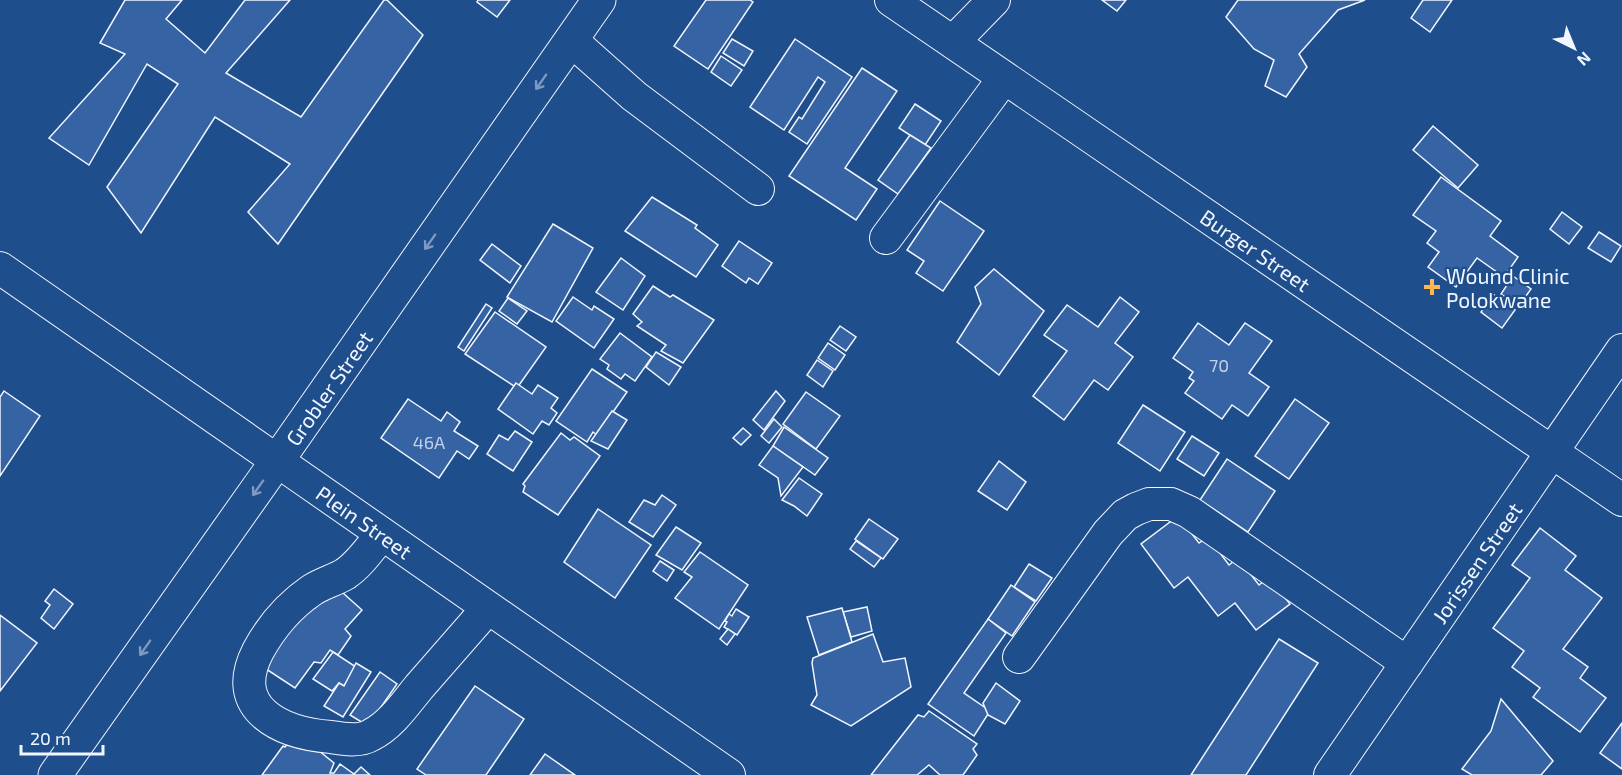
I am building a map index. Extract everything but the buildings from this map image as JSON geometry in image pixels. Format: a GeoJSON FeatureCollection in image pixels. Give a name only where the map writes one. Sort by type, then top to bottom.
{"type":"FeatureCollection","features":[{"type":"Feature","properties":{"kind":"main road","name":"Grobler Street"},"geometry":{"type":"LineString","coordinates":[[56,775],[598,0]]}},
{"type":"Feature","properties":{"kind":"street","name":"Burger Street"},"geometry":{"type":"LineString","coordinates":[[891,0],[1622,500]]}},
{"type":"Feature","properties":{"kind":"street"},"geometry":{"type":"LineString","coordinates":[[952,42],[994,0]]}},
{"type":"Feature","properties":{"kind":"street"},"geometry":{"type":"LineString","coordinates":[[570,40],[634,96],[758,189]]}},
{"type":"Feature","properties":{"kind":"street"},"geometry":{"type":"LineString","coordinates":[[886,238],[1004,78]]}},
{"type":"Feature","properties":{"kind":"street","name":"Plein Street"},"geometry":{"type":"LineString","coordinates":[[0,268],[729,775]]}},
{"type":"Feature","properties":{"kind":"street","name":"Jorissen Street"},"geometry":{"type":"LineString","coordinates":[[1330,775],[1622,350]]}},
{"type":"Feature","properties":{"kind":"street"},"geometry":{"type":"LineString","coordinates":[[1019,657],[1108,532],[1125,515],[1136,509],[1149,504],[1171,504],[1189,512],[1407,663]]}},
{"type":"Feature","properties":{"kind":"street"},"geometry":{"type":"LineString","coordinates":[[382,534],[356,564],[344,574],[313,590],[293,605],[275,624],[259,651],[250,671],[250,687],[254,703],[262,713],[280,726],[317,736],[351,739],[369,737],[391,720],[488,608]]}},
{"type":"Feature","properties":{"kind":"place","name":"Wound Clinic Polokwane"},"geometry":{"type":"Point","coordinates":[1432,287]}}]}
